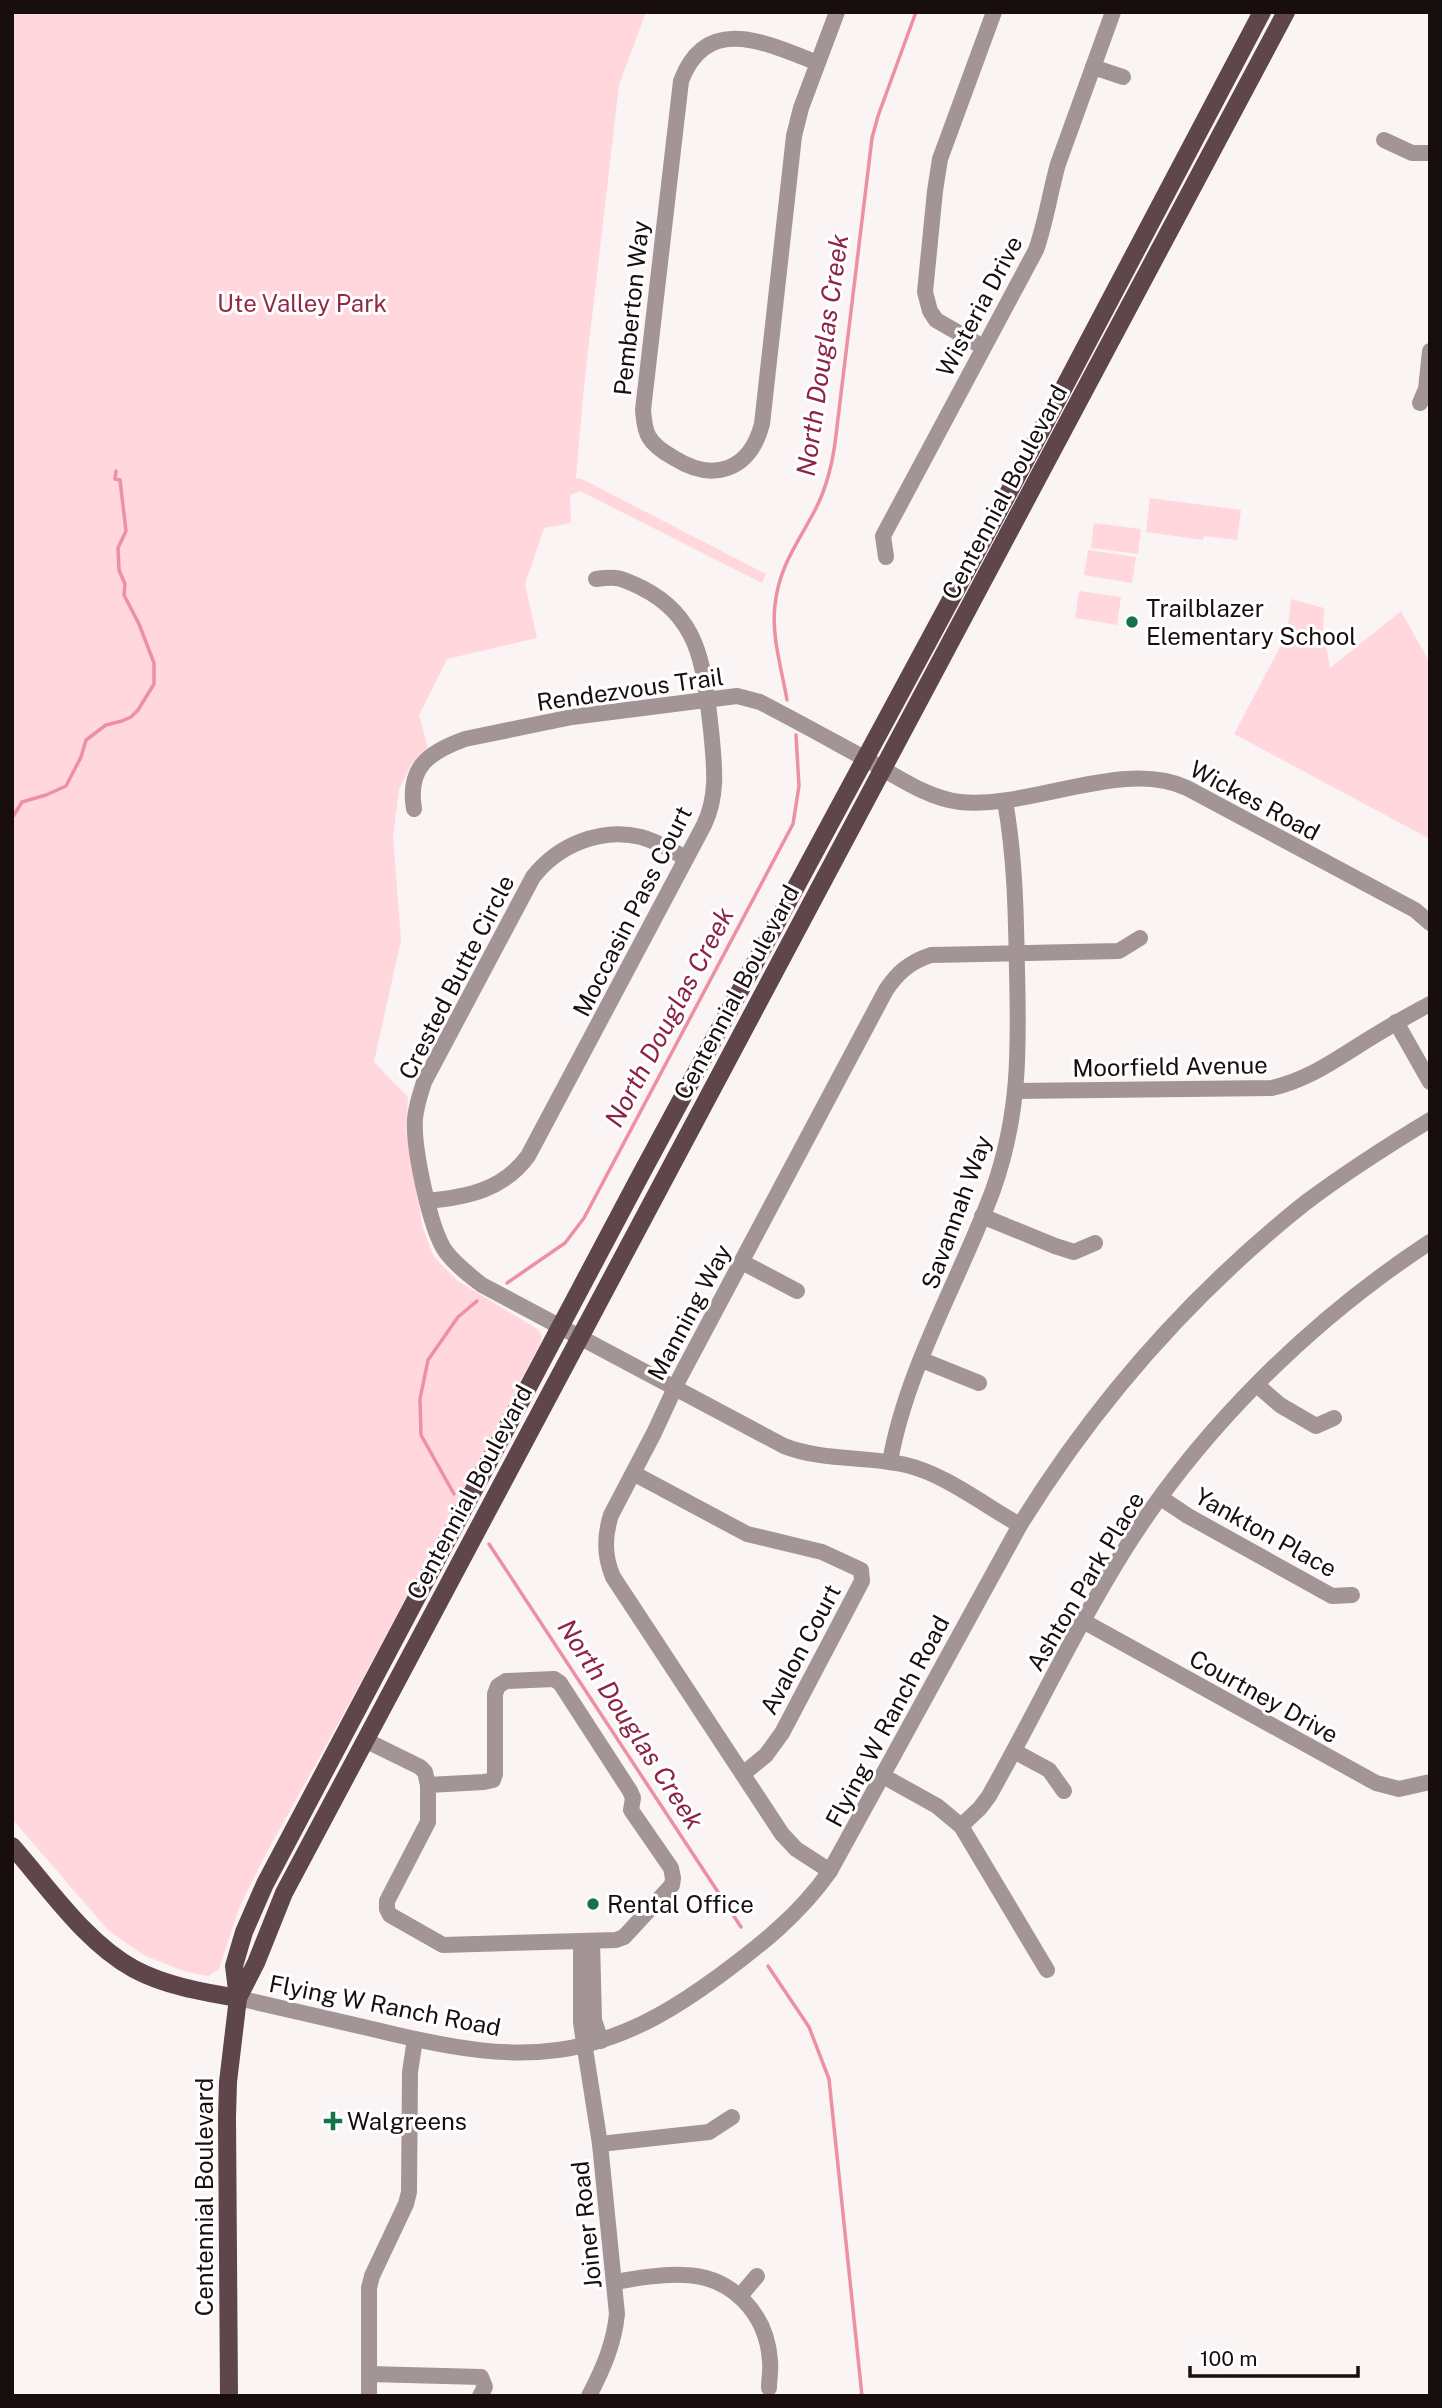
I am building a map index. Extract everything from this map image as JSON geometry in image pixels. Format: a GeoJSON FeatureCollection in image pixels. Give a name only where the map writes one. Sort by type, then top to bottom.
{"type":"FeatureCollection","features":[{"type":"Feature","properties":{"kind":"main road","name":"Centennial Boulevard"},"geometry":{"type":"LineString","coordinates":[[229,2396],[228,2081],[238,1998],[234,1966],[244,1931],[265,1884],[451,1533],[864,758],[1010,491],[1262,12]]}},
{"type":"Feature","properties":{"kind":"main road","name":"Centennial Boulevard"},"geometry":{"type":"LineString","coordinates":[[238,1998],[256,1964],[284,1893],[1286,12]]}},
{"type":"Feature","properties":{"kind":"main road"},"geometry":{"type":"LineString","coordinates":[[12,1846],[91,1937],[118,1959],[157,1979],[197,1991],[238,1998]]}},
{"type":"Feature","properties":{"kind":"street","name":"Pemberton Way"},"geometry":{"type":"LineString","coordinates":[[818,62],[750,38],[708,40],[691,60],[681,81],[644,393],[644,423],[645,438],[668,455],[702,471],[738,471],[753,448],[762,424],[794,136],[799,115],[837,12]]}},
{"type":"Feature","properties":{"kind":"street"},"geometry":{"type":"LineString","coordinates":[[983,347],[936,320],[930,311],[925,292],[934,191],[940,159],[995,12]]}},
{"type":"Feature","properties":{"kind":"street","name":"Wisteria Drive"},"geometry":{"type":"LineString","coordinates":[[886,556],[883,536],[926,438],[983,347],[1036,250],[1044,226],[1051,188],[1113,12]]}},
{"type":"Feature","properties":{"kind":"street"},"geometry":{"type":"LineString","coordinates":[[1093,67],[1123,77]]}},
{"type":"Feature","properties":{"kind":"street"},"geometry":{"type":"LineString","coordinates":[[1384,140],[1412,153],[1430,152]]}},
{"type":"Feature","properties":{"kind":"street"},"geometry":{"type":"LineString","coordinates":[[1051,188],[1068,193]]}},
{"type":"Feature","properties":{"kind":"street"},"geometry":{"type":"LineString","coordinates":[[1420,403],[1426,389],[1430,351]]}},
{"type":"Feature","properties":{"kind":"street","name":"Moccasin Pass Court"},"geometry":{"type":"LineString","coordinates":[[428,1201],[477,1193],[506,1179],[523,1162],[537,1141],[709,815],[716,778],[707,698],[699,653],[690,630],[679,615],[650,592],[616,576],[596,579]]}},
{"type":"Feature","properties":{"kind":"street","name":"Rendezvous Trail"},"geometry":{"type":"LineString","coordinates":[[414,809],[411,794],[413,777],[422,765],[449,745],[465,739],[572,717],[707,698],[750,698],[883,768]]}},
{"type":"Feature","properties":{"kind":"street","name":"Wickes Road"},"geometry":{"type":"LineString","coordinates":[[883,768],[945,799],[970,803],[1006,801],[1125,779],[1166,780],[1415,910],[1430,923]]}},
{"type":"Feature","properties":{"kind":"street","name":"Savannah Way"},"geometry":{"type":"LineString","coordinates":[[890,1462],[900,1415],[982,1216],[1006,1148],[1014,1112],[1018,1046],[1016,873],[1006,801]]}},
{"type":"Feature","properties":{"kind":"street","name":"Crested Butte Circle"},"geometry":{"type":"LineString","coordinates":[[686,858],[641,837],[611,835],[589,839],[566,848],[542,866],[533,877],[419,1096],[415,1135],[437,1237],[456,1264],[482,1285],[793,1449],[890,1462],[930,1474],[1020,1525]]}},
{"type":"Feature","properties":{"kind":"street","name":"Manning Way"},"geometry":{"type":"LineString","coordinates":[[830,1871],[789,1842],[621,1589],[608,1565],[605,1551],[611,1515],[674,1388],[886,990],[901,971],[931,955],[1119,951],[1140,938]]}},
{"type":"Feature","properties":{"kind":"street","name":"Moorfield Avenue"},"geometry":{"type":"LineString","coordinates":[[1016,1091],[1272,1088],[1313,1074],[1430,1004]]}},
{"type":"Feature","properties":{"kind":"street"},"geometry":{"type":"LineString","coordinates":[[1396,1022],[1430,1082]]}},
{"type":"Feature","properties":{"kind":"street","name":"Flying W Ranch Road"},"geometry":{"type":"LineString","coordinates":[[238,1998],[415,2039],[498,2052],[528,2052],[585,2045],[601,2040],[667,2013],[722,1974],[767,1939],[804,1905],[830,1871],[1020,1525],[1076,1440],[1121,1382],[1180,1317],[1230,1268],[1306,1203],[1384,1148],[1430,1120]]}},
{"type":"Feature","properties":{"kind":"street"},"geometry":{"type":"LineString","coordinates":[[982,1216],[1074,1252],[1095,1243]]}},
{"type":"Feature","properties":{"kind":"street","name":"Ashton Park Place"},"geometry":{"type":"LineString","coordinates":[[961,1826],[981,1808],[1126,1548],[1161,1498],[1228,1414],[1294,1348],[1355,1295],[1430,1242]]}},
{"type":"Feature","properties":{"kind":"street"},"geometry":{"type":"LineString","coordinates":[[742,1262],[797,1291]]}},
{"type":"Feature","properties":{"kind":"street"},"geometry":{"type":"LineString","coordinates":[[922,1360],[979,1384]]}},
{"type":"Feature","properties":{"kind":"street"},"geometry":{"type":"LineString","coordinates":[[1257,1385],[1280,1405],[1316,1426],[1334,1418]]}},
{"type":"Feature","properties":{"kind":"street","name":"Avalon Court"},"geometry":{"type":"LineString","coordinates":[[633,1473],[747,1534],[822,1552],[861,1570],[862,1581],[782,1733],[766,1755],[743,1774]]}},
{"type":"Feature","properties":{"kind":"street","name":"Yankton Place"},"geometry":{"type":"LineString","coordinates":[[1161,1498],[1188,1516],[1332,1596],[1352,1595]]}},
{"type":"Feature","properties":{"kind":"street","name":"Courtney Drive"},"geometry":{"type":"LineString","coordinates":[[1083,1621],[1376,1783],[1399,1789],[1430,1782]]}},
{"type":"Feature","properties":{"kind":"street"},"geometry":{"type":"LineString","coordinates":[[365,1740],[425,1772],[428,1785],[428,1822],[387,1901],[387,1909],[390,1915],[443,1945],[616,1940],[624,1937],[672,1885],[671,1868],[631,1810],[633,1798],[630,1791],[560,1684],[554,1679],[506,1681],[498,1686],[495,1694],[495,1774],[492,1780],[428,1785]]}},
{"type":"Feature","properties":{"kind":"street"},"geometry":{"type":"LineString","coordinates":[[1014,1751],[1049,1770],[1064,1791]]}},
{"type":"Feature","properties":{"kind":"street"},"geometry":{"type":"LineString","coordinates":[[883,1776],[937,1806],[961,1826],[1047,1970]]}},
{"type":"Feature","properties":{"kind":"street"},"geometry":{"type":"LineString","coordinates":[[586,1941],[594,2020],[601,2040]]}},
{"type":"Feature","properties":{"kind":"street","name":"Joiner Road"},"geometry":{"type":"LineString","coordinates":[[586,1941],[581,2023],[600,2144],[617,2314],[615,2334],[602,2371],[589,2396]]}},
{"type":"Feature","properties":{"kind":"street"},"geometry":{"type":"LineString","coordinates":[[369,2396],[369,2288],[409,2192],[410,2072],[415,2039]]}},
{"type":"Feature","properties":{"kind":"street"},"geometry":{"type":"LineString","coordinates":[[600,2144],[709,2132],[732,2117]]}},
{"type":"Feature","properties":{"kind":"street"},"geometry":{"type":"LineString","coordinates":[[615,2282],[661,2275],[687,2275],[724,2284],[754,2311],[767,2343],[770,2362],[769,2388]]}},
{"type":"Feature","properties":{"kind":"street"},"geometry":{"type":"LineString","coordinates":[[740,2296],[757,2276]]}},
{"type":"Feature","properties":{"kind":"street"},"geometry":{"type":"LineString","coordinates":[[369,2374],[481,2377],[485,2387],[480,2396]]}},
{"type":"Feature","properties":{"kind":"green space","name":"Ute Valley Park"},"geometry":{"type":"Polygon","coordinates":[[[12,12],[646,12],[619,85],[576,478],[766,574],[762,583],[580,491],[570,495],[571,523],[544,528],[525,584],[537,638],[447,659],[419,715],[428,748],[411,765],[399,790],[393,836],[401,940],[374,1062],[408,1097],[406,1130],[423,1229],[434,1257],[458,1281],[539,1330],[542,1337],[361,1682],[267,1852],[239,1908],[219,1969],[208,1976],[187,1972],[145,1956],[109,1931],[12,1819],[12,12]]]}},
{"type":"Feature","properties":{"kind":"green space"},"geometry":{"type":"Polygon","coordinates":[[[1150,498],[1241,510],[1237,540],[1204,536],[1203,540],[1146,532],[1150,498]]]}},
{"type":"Feature","properties":{"kind":"green space"},"geometry":{"type":"Polygon","coordinates":[[[1094,523],[1141,529],[1138,554],[1091,548],[1094,523]]]}},
{"type":"Feature","properties":{"kind":"green space"},"geometry":{"type":"Polygon","coordinates":[[[1088,550],[1136,557],[1132,583],[1084,575],[1088,550]]]}},
{"type":"Feature","properties":{"kind":"green space"},"geometry":{"type":"Polygon","coordinates":[[[1079,591],[1121,597],[1117,625],[1075,618],[1079,591]]]}},
{"type":"Feature","properties":{"kind":"green space"},"geometry":{"type":"Polygon","coordinates":[[[1291,599],[1324,608],[1323,630],[1330,668],[1401,611],[1430,663],[1430,839],[1234,734],[1287,634],[1291,599]]]}},
{"type":"Feature","properties":{"kind":"waterway","name":"North Douglas Creek"},"geometry":{"type":"LineString","coordinates":[[787,700],[774,629],[777,591],[790,556],[819,503],[831,465],[872,138],[916,12]]}},
{"type":"Feature","properties":{"kind":"waterway"},"geometry":{"type":"LineString","coordinates":[[12,818],[22,802],[66,786],[81,757],[86,740],[106,725],[131,717],[154,684],[154,663],[124,595],[125,584],[119,570],[118,548],[126,531],[120,480],[115,479],[116,471]]}},
{"type":"Feature","properties":{"kind":"waterway","name":"North Douglas Creek"},"geometry":{"type":"LineString","coordinates":[[507,1283],[565,1243],[584,1218],[793,824],[799,786],[796,735]]}},
{"type":"Feature","properties":{"kind":"waterway","name":"North Douglas Creek"},"geometry":{"type":"LineString","coordinates":[[454,1494],[421,1435],[420,1399],[428,1360],[458,1317],[477,1301]]}},
{"type":"Feature","properties":{"kind":"waterway","name":"North Douglas Creek"},"geometry":{"type":"LineString","coordinates":[[489,1544],[741,1927]]}},
{"type":"Feature","properties":{"kind":"waterway","name":"North Douglas Creek"},"geometry":{"type":"LineString","coordinates":[[768,1966],[809,2027],[829,2079],[862,2396]]}},
{"type":"Feature","properties":{"kind":"place","name":"Trailblazer Elementary School"},"geometry":{"type":"Point","coordinates":[1132,622]}},
{"type":"Feature","properties":{"kind":"place","name":"Rental Office"},"geometry":{"type":"Point","coordinates":[593,1904]}},
{"type":"Feature","properties":{"kind":"place","name":"Walgreens"},"geometry":{"type":"Point","coordinates":[333,2121]}}]}
